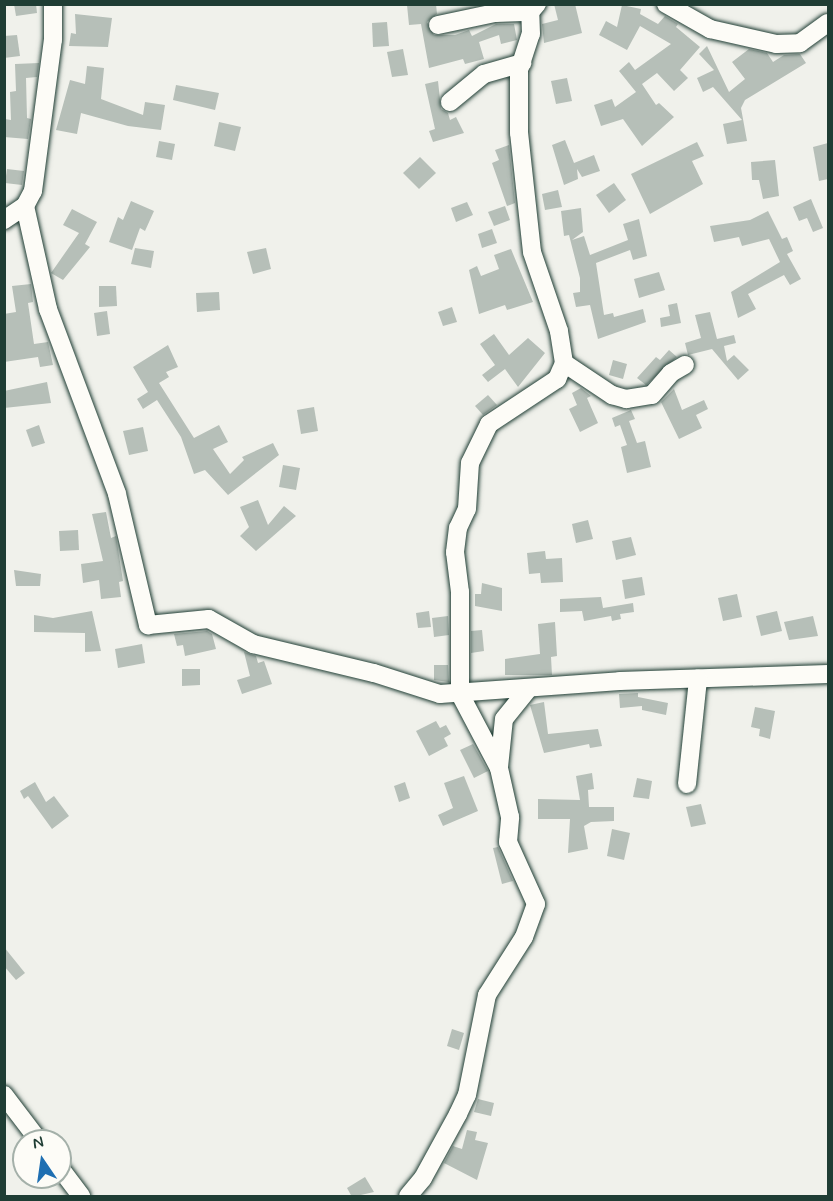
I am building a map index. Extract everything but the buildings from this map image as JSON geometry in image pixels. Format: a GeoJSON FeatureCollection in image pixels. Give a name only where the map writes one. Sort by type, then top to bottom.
{"type":"FeatureCollection","features":[{"type":"Feature","properties":{"kind":"street"},"geometry":{"type":"LineString","coordinates":[[4,220],[25,207],[33,191],[53,40],[53,4]]}},
{"type":"Feature","properties":{"kind":"street"},"geometry":{"type":"LineString","coordinates":[[666,4],[710,29],[776,44],[800,43],[828,23]]}},
{"type":"Feature","properties":{"kind":"street"},"geometry":{"type":"LineString","coordinates":[[408,1197],[423,1178],[467,1095],[487,995],[535,914],[532,889],[508,842],[510,817],[499,768],[460,694],[460,592],[455,552],[458,528],[466,509],[470,463],[489,424],[552,383],[564,363],[559,331],[547,303],[529,228],[519,133],[522,63],[531,34],[532,7],[438,25]]}},
{"type":"Feature","properties":{"kind":"street"},"geometry":{"type":"LineString","coordinates":[[450,102],[484,74],[522,63]]}},
{"type":"Feature","properties":{"kind":"street"},"geometry":{"type":"LineString","coordinates":[[25,207],[48,309],[117,494],[148,625],[199,617],[208,619],[253,644],[374,673],[421,690],[460,694],[529,688],[828,674]]}},
{"type":"Feature","properties":{"kind":"street"},"geometry":{"type":"LineString","coordinates":[[564,363],[612,395],[626,399],[652,395],[671,373],[685,365]]}},
{"type":"Feature","properties":{"kind":"street"},"geometry":{"type":"LineString","coordinates":[[687,784],[698,679]]}},
{"type":"Feature","properties":{"kind":"street"},"geometry":{"type":"LineString","coordinates":[[499,768],[504,719],[529,688]]}},
{"type":"Feature","properties":{"kind":"street"},"geometry":{"type":"LineString","coordinates":[[4,1095],[30,1129]]}},
{"type":"Feature","properties":{"kind":"street"},"geometry":{"type":"LineString","coordinates":[[72,1185],[81,1197]]}}]}
